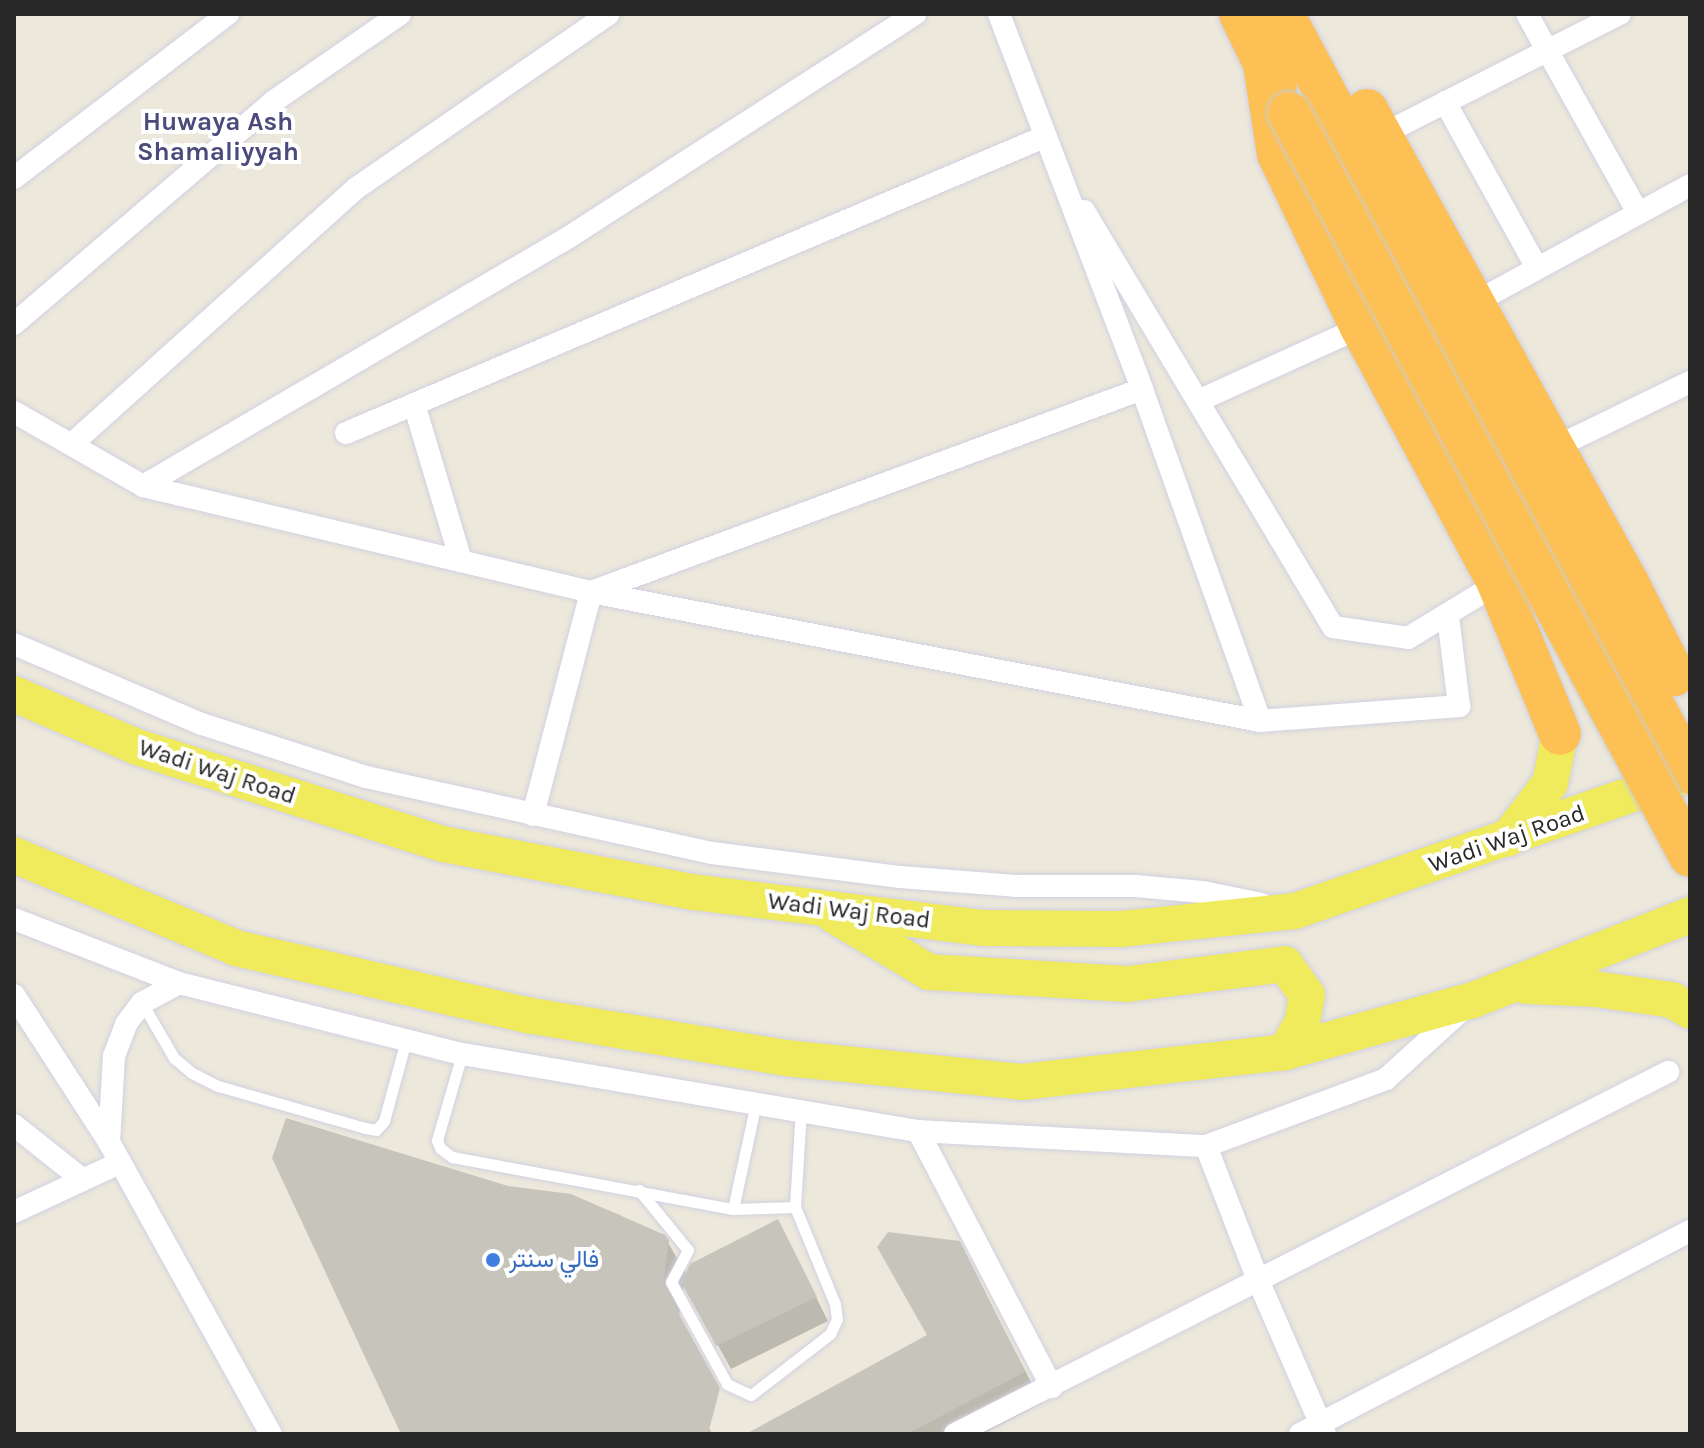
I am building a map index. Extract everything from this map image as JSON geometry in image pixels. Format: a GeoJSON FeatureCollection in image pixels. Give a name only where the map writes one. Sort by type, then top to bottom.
{"type":"FeatureCollection","features":[{"type":"Feature","properties":{"kind":"highway"},"geometry":{"type":"LineString","coordinates":[[1240,14],[1289,113],[1690,856]]}},
{"type":"Feature","properties":{"kind":"highway"},"geometry":{"type":"LineString","coordinates":[[1283,14],[1690,774]]}},
{"type":"Feature","properties":{"kind":"highway"},"geometry":{"type":"LineString","coordinates":[[1316,14],[1682,678]]}},
{"type":"Feature","properties":{"kind":"highway"},"geometry":{"type":"LineString","coordinates":[[1264,64],[1278,154],[1361,327],[1498,583],[1560,734]]}},
{"type":"Feature","properties":{"kind":"main road","name":"Wadi Waj Road"},"geometry":{"type":"LineString","coordinates":[[14,694],[137,747],[443,844],[693,892],[982,928],[1121,929],[1295,911],[1690,774]]}},
{"type":"Feature","properties":{"kind":"main road"},"geometry":{"type":"LineString","coordinates":[[1507,839],[1550,783],[1560,734]]}},
{"type":"Feature","properties":{"kind":"main road"},"geometry":{"type":"LineString","coordinates":[[14,855],[236,948],[526,1015],[786,1058],[1022,1082],[1285,1052],[1473,1000],[1690,915]]}},
{"type":"Feature","properties":{"kind":"main road"},"geometry":{"type":"LineString","coordinates":[[820,907],[929,972],[1127,984],[1285,964],[1307,995],[1302,1023],[1285,1052]]}},
{"type":"Feature","properties":{"kind":"main road"},"geometry":{"type":"LineString","coordinates":[[1512,986],[1626,993],[1672,1000],[1690,1011]]}},
{"type":"Feature","properties":{"kind":"street"},"geometry":{"type":"LineString","coordinates":[[14,178],[228,14]]}},
{"type":"Feature","properties":{"kind":"street"},"geometry":{"type":"LineString","coordinates":[[14,324],[274,101],[400,14]]}},
{"type":"Feature","properties":{"kind":"street"},"geometry":{"type":"LineString","coordinates":[[72,444],[355,189],[609,14]]}},
{"type":"Feature","properties":{"kind":"street"},"geometry":{"type":"LineString","coordinates":[[143,486],[569,237],[915,14]]}},
{"type":"Feature","properties":{"kind":"street"},"geometry":{"type":"LineString","coordinates":[[999,14],[1142,389],[1260,721]]}},
{"type":"Feature","properties":{"kind":"street"},"geometry":{"type":"LineString","coordinates":[[1527,14],[1638,213]]}},
{"type":"Feature","properties":{"kind":"street"},"geometry":{"type":"LineString","coordinates":[[1381,135],[1620,14]]}},
{"type":"Feature","properties":{"kind":"street"},"geometry":{"type":"LineString","coordinates":[[1445,102],[1537,268]]}},
{"type":"Feature","properties":{"kind":"street"},"geometry":{"type":"LineString","coordinates":[[1048,147],[1333,627],[1408,638],[1498,583]]}},
{"type":"Feature","properties":{"kind":"street"},"geometry":{"type":"LineString","coordinates":[[346,433],[1048,147]]}},
{"type":"Feature","properties":{"kind":"street"},"geometry":{"type":"LineString","coordinates":[[1474,303],[1690,185]]}},
{"type":"Feature","properties":{"kind":"street"},"geometry":{"type":"LineString","coordinates":[[1198,401],[1361,327]]}},
{"type":"Feature","properties":{"kind":"street"},"geometry":{"type":"LineString","coordinates":[[1554,448],[1690,382]]}},
{"type":"Feature","properties":{"kind":"street"},"geometry":{"type":"LineString","coordinates":[[591,592],[1142,389]]}},
{"type":"Feature","properties":{"kind":"street"},"geometry":{"type":"LineString","coordinates":[[414,404],[461,561]]}},
{"type":"Feature","properties":{"kind":"street"},"geometry":{"type":"LineString","coordinates":[[14,412],[143,486],[591,592],[1260,721],[1459,706],[1448,616]]}},
{"type":"Feature","properties":{"kind":"street"},"geometry":{"type":"LineString","coordinates":[[533,815],[591,592]]}},
{"type":"Feature","properties":{"kind":"street"},"geometry":{"type":"LineString","coordinates":[[14,644],[202,724],[366,777],[712,853],[900,877],[1016,886],[1135,886],[1203,892],[1295,911]]}},
{"type":"Feature","properties":{"kind":"street"},"geometry":{"type":"LineString","coordinates":[[14,919],[179,983],[462,1054],[918,1131],[1206,1146],[1386,1079],[1473,1000]]}},
{"type":"Feature","properties":{"kind":"street"},"geometry":{"type":"LineString","coordinates":[[109,1142],[114,1056],[126,1024],[142,1003],[179,983]]}},
{"type":"Feature","properties":{"kind":"street"},"geometry":{"type":"LineString","coordinates":[[14,995],[109,1142],[271,1434]]}},
{"type":"Feature","properties":{"kind":"street"},"geometry":{"type":"LineString","coordinates":[[955,1434],[1668,1072]]}},
{"type":"Feature","properties":{"kind":"street"},"geometry":{"type":"LineString","coordinates":[[14,1125],[83,1180]]}},
{"type":"Feature","properties":{"kind":"street"},"geometry":{"type":"LineString","coordinates":[[918,1131],[1052,1387]]}},
{"type":"Feature","properties":{"kind":"street"},"geometry":{"type":"LineString","coordinates":[[1206,1146],[1315,1431],[1690,1231]]}},
{"type":"Feature","properties":{"kind":"street"},"geometry":{"type":"LineString","coordinates":[[14,1212],[119,1163]]}},
{"type":"Feature","properties":{"kind":"lane"},"geometry":{"type":"LineString","coordinates":[[142,1003],[174,1058],[192,1073],[218,1086],[376,1130],[384,1121],[406,1040]]}},
{"type":"Feature","properties":{"kind":"lane"},"geometry":{"type":"LineString","coordinates":[[462,1054],[437,1140],[440,1148],[452,1157],[639,1189],[733,1209],[795,1207]]}},
{"type":"Feature","properties":{"kind":"lane"},"geometry":{"type":"LineString","coordinates":[[733,1209],[756,1103]]}},
{"type":"Feature","properties":{"kind":"lane"},"geometry":{"type":"LineString","coordinates":[[639,1189],[688,1250],[671,1282],[727,1384],[751,1395],[830,1334],[837,1319],[835,1304],[795,1207],[801,1110]]}},
{"type":"Feature","properties":{"kind":"building","name":"فالي سنتر"},"geometry":{"type":"Polygon","coordinates":[[[286,1118],[508,1186],[571,1194],[665,1235],[669,1240],[663,1285],[720,1388],[708,1434],[401,1434],[272,1158],[286,1118]]]}},
{"type":"Feature","properties":{"kind":"building"},"geometry":{"type":"Polygon","coordinates":[[[778,1219],[817,1297],[716,1346],[681,1282],[690,1264],[778,1219]]]}},
{"type":"Feature","properties":{"kind":"building"},"geometry":{"type":"Polygon","coordinates":[[[888,1232],[960,1241],[1025,1372],[907,1434],[746,1434],[927,1335],[877,1247],[888,1232]]]}},
{"type":"Feature","properties":{"kind":"place","name":"فالي سنتر"},"geometry":{"type":"Point","coordinates":[493,1260]}},
{"type":"Feature","properties":{"kind":"district","name":"Huwaya Ash Shamaliyyah"},"geometry":{"type":"Point","coordinates":[218,137]}}]}
